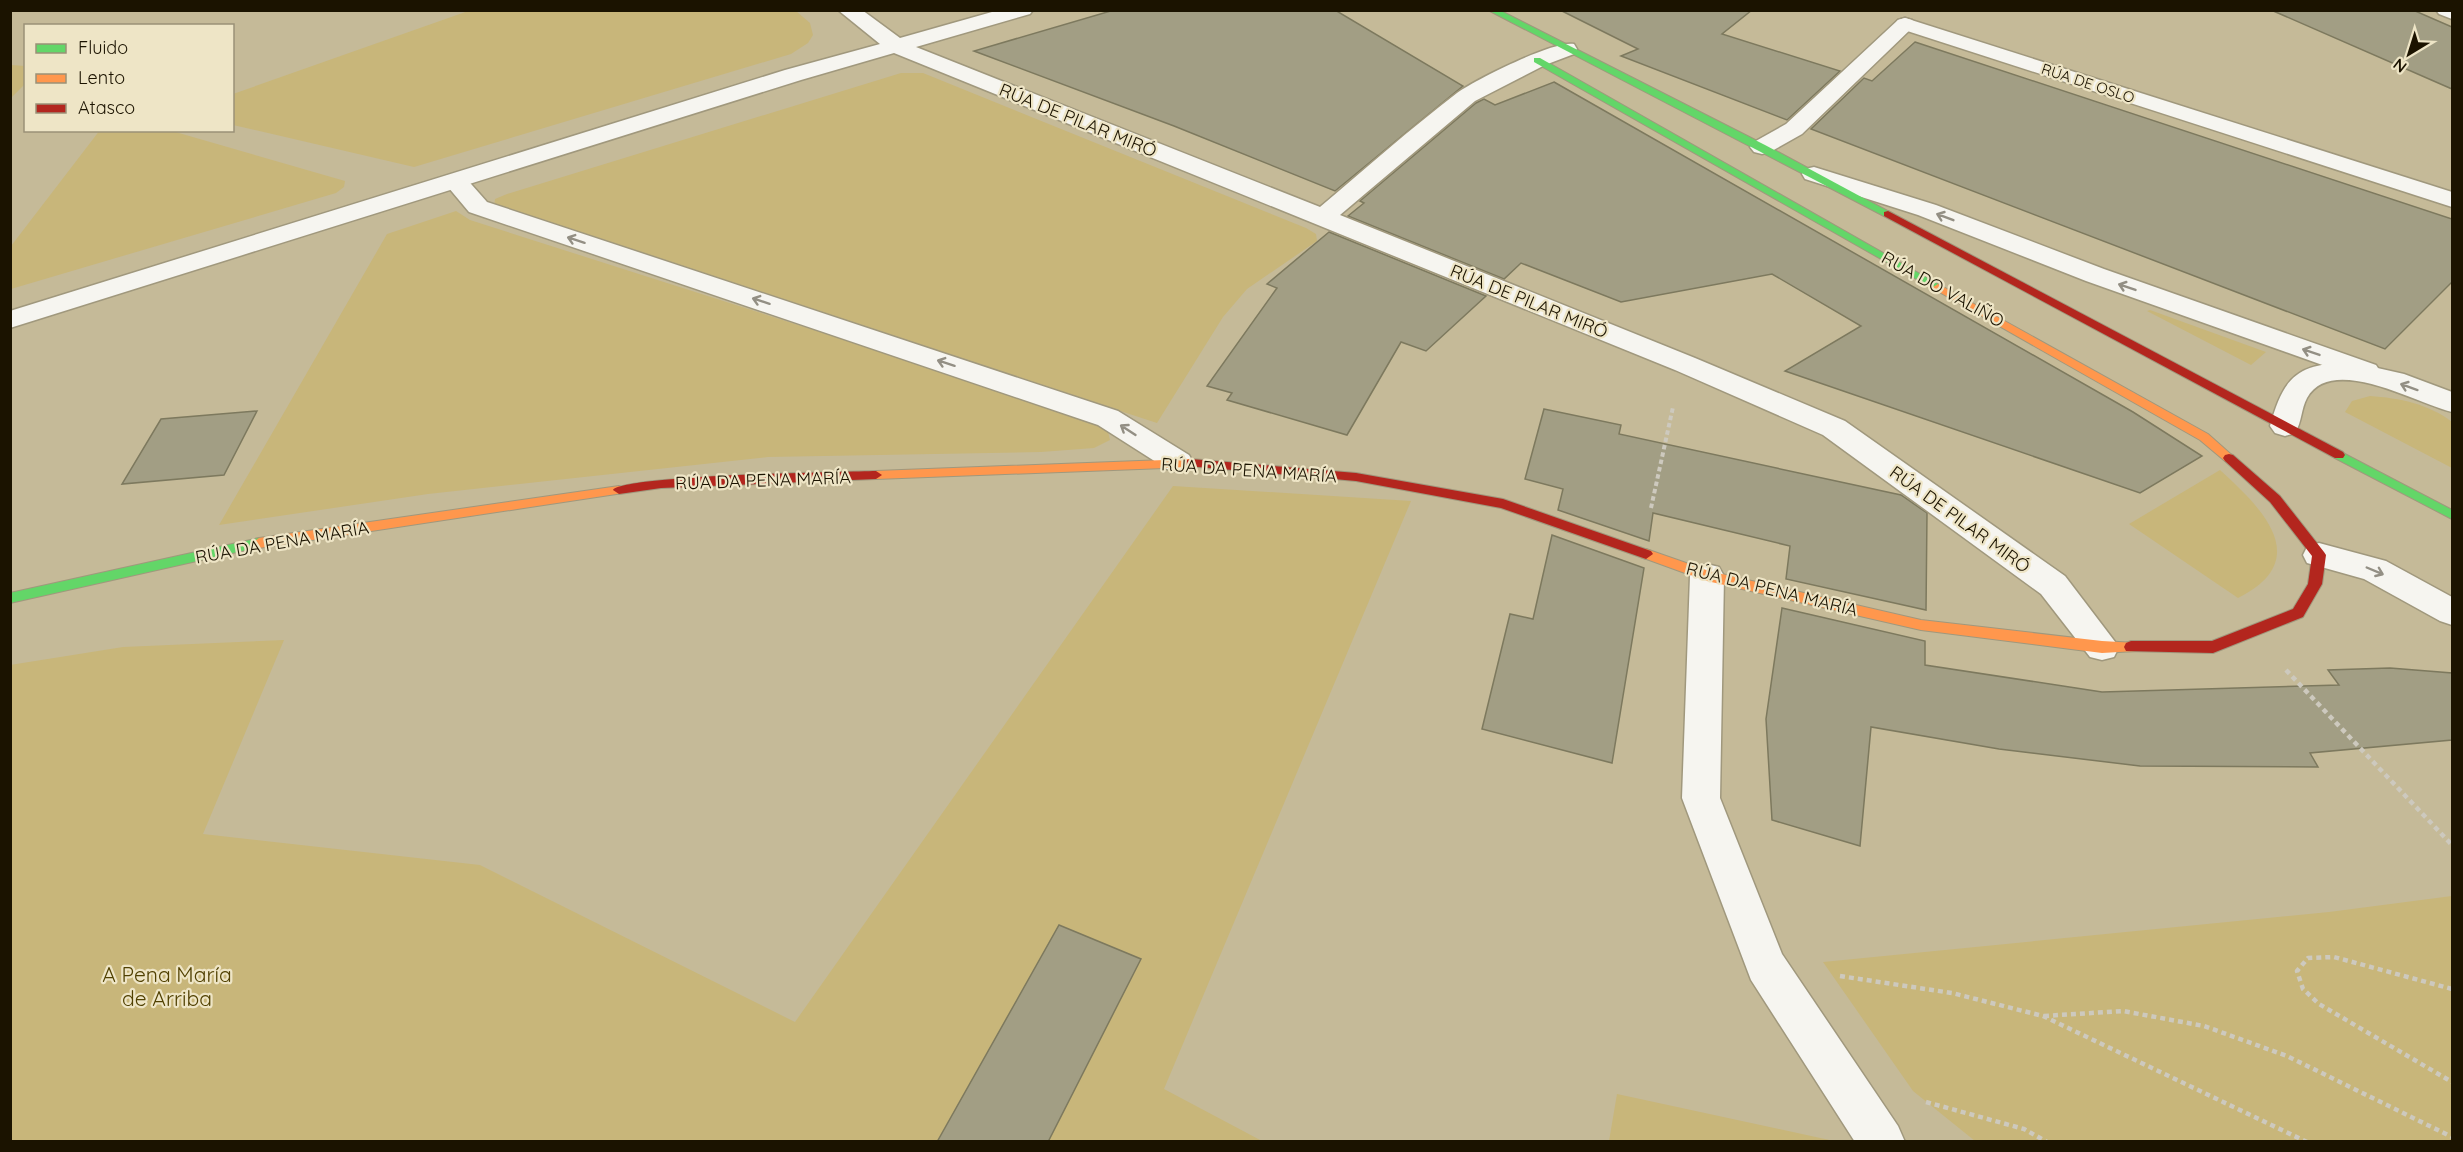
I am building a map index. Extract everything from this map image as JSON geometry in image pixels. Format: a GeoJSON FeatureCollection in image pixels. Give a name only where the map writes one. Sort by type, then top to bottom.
{"type":"FeatureCollection","features":[{"type":"Feature","properties":{"kind":"street","name":"RÚA DE PILAR MIRÓ"},"geometry":{"type":"LineString","coordinates":[[848,10],[898,47],[1685,364],[1834,428],[2053,585],[2102,647]]}},
{"type":"Feature","properties":{"kind":"street"},"geometry":{"type":"LineString","coordinates":[[10,320],[793,75],[1023,10]]}},
{"type":"Feature","properties":{"kind":"street"},"geometry":{"type":"LineString","coordinates":[[1492,10],[1762,147],[2452,515]]}},
{"type":"Feature","properties":{"kind":"street"},"geometry":{"type":"LineString","coordinates":[[2446,10],[2452,13]]}},
{"type":"Feature","properties":{"kind":"street","name":"RÚA DE OSLO"},"geometry":{"type":"LineString","coordinates":[[1762,147],[1794,129],[1905,24],[2452,200]]}},
{"type":"Feature","properties":{"kind":"street"},"geometry":{"type":"LineString","coordinates":[[1323,217],[1467,96],[1537,60],[1566,49]]}},
{"type":"Feature","properties":{"kind":"street","name":"RÚA DO VALIÑO"},"geometry":{"type":"LineString","coordinates":[[1537,60],[2204,437],[2275,499],[2319,555]]}},
{"type":"Feature","properties":{"kind":"street"},"geometry":{"type":"LineString","coordinates":[[1810,173],[1927,210],[2095,275],[2452,403]]}},
{"type":"Feature","properties":{"kind":"street"},"geometry":{"type":"LineString","coordinates":[[455,181],[478,207],[1108,418],[1178,462]]}},
{"type":"Feature","properties":{"kind":"street"},"geometry":{"type":"LineString","coordinates":[[2285,426],[2295,393],[2308,381],[2326,373],[2366,371]]}},
{"type":"Feature","properties":{"kind":"street","name":"RÚA DA PENA MARÍA"},"geometry":{"type":"LineString","coordinates":[[10,598],[243,545],[661,484],[1178,462],[1356,477],[1503,504],[1707,576],[1921,625],[2102,647],[2213,648],[2298,613],[2315,584],[2319,555]]}},
{"type":"Feature","properties":{"kind":"street"},"geometry":{"type":"LineString","coordinates":[[2319,555],[2374,570],[2452,612]]}},
{"type":"Feature","properties":{"kind":"street"},"geometry":{"type":"LineString","coordinates":[[1707,576],[1701,798],[1766,966],[1882,1141]]}},
{"type":"Feature","properties":{"kind":"path"},"geometry":{"type":"LineString","coordinates":[[1641,552],[1667,428],[1685,364]]}},
{"type":"Feature","properties":{"kind":"path"},"geometry":{"type":"LineString","coordinates":[[2250,632],[2452,845]]}},
{"type":"Feature","properties":{"kind":"path"},"geometry":{"type":"LineString","coordinates":[[2452,989],[2334,957],[2308,958],[2297,971],[2303,989],[2319,1004],[2452,1082]]}},
{"type":"Feature","properties":{"kind":"path"},"geometry":{"type":"LineString","coordinates":[[1830,975],[1952,993],[2043,1016],[2307,1142]]}},
{"type":"Feature","properties":{"kind":"path"},"geometry":{"type":"LineString","coordinates":[[2043,1016],[2123,1011],[2204,1026],[2287,1056],[2452,1137]]}},
{"type":"Feature","properties":{"kind":"path"},"geometry":{"type":"LineString","coordinates":[[1917,1100],[2024,1129],[2047,1142]]}},
{"type":"Feature","properties":{"kind":"green space"},"geometry":{"type":"Polygon","coordinates":[[[471,10],[796,11],[810,23],[813,35],[808,43],[791,54],[414,167],[234,125],[234,94],[471,10]]]}},
{"type":"Feature","properties":{"kind":"green space"},"geometry":{"type":"Polygon","coordinates":[[[11,65],[24,66],[24,85],[11,98],[11,65]]]}},
{"type":"Feature","properties":{"kind":"green space"},"geometry":{"type":"Polygon","coordinates":[[[901,73],[923,73],[1306,228],[1316,234],[1317,241],[1247,289],[1223,317],[1157,423],[494,207],[495,199],[507,194],[901,73]]]}},
{"type":"Feature","properties":{"kind":"green space"},"geometry":{"type":"Polygon","coordinates":[[[98,132],[175,132],[345,181],[344,187],[336,193],[11,289],[11,246],[98,132]]]}},
{"type":"Feature","properties":{"kind":"green space"},"geometry":{"type":"Polygon","coordinates":[[[456,211],[470,220],[1070,412],[1107,428],[1110,440],[1094,448],[1041,452],[768,457],[428,494],[219,525],[387,234],[456,211]]]}},
{"type":"Feature","properties":{"kind":"green space"},"geometry":{"type":"Polygon","coordinates":[[[2150,310],[2266,352],[2251,365],[2147,311],[2150,310]]]}},
{"type":"Feature","properties":{"kind":"green space"},"geometry":{"type":"Polygon","coordinates":[[[2370,396],[2392,398],[2424,406],[2452,422],[2452,468],[2345,412],[2352,401],[2370,396]]]}},
{"type":"Feature","properties":{"kind":"green space"},"geometry":{"type":"Polygon","coordinates":[[[2220,470],[2252,501],[2265,518],[2274,534],[2277,551],[2273,567],[2261,583],[2238,598],[2129,524],[2220,470]]]}},
{"type":"Feature","properties":{"kind":"green space","name":"A Pena María de Arriba"},"geometry":{"type":"Polygon","coordinates":[[[1173,486],[1411,501],[1164,1089],[1262,1141],[11,1141],[10,665],[123,647],[284,640],[203,834],[480,865],[795,1022],[1173,486]]]}},
{"type":"Feature","properties":{"kind":"green space"},"geometry":{"type":"Polygon","coordinates":[[[2452,896],[2452,1141],[1975,1141],[1913,1091],[1823,962],[2329,912],[2452,896]]]}},
{"type":"Feature","properties":{"kind":"green space"},"geometry":{"type":"Polygon","coordinates":[[[1617,1094],[1834,1141],[1609,1141],[1617,1094]]]}},
{"type":"Feature","properties":{"kind":"building"},"geometry":{"type":"Polygon","coordinates":[[[1114,10],[1335,10],[1463,86],[1335,191],[1174,126],[974,51],[1114,10]]]}},
{"type":"Feature","properties":{"kind":"building"},"geometry":{"type":"Polygon","coordinates":[[[1560,10],[1752,10],[1722,34],[1840,71],[1787,120],[1621,56],[1638,49],[1560,10]]]}},
{"type":"Feature","properties":{"kind":"building"},"geometry":{"type":"Polygon","coordinates":[[[2271,10],[2413,10],[2452,27],[2452,89],[2271,10]]]}},
{"type":"Feature","properties":{"kind":"building"},"geometry":{"type":"Polygon","coordinates":[[[1915,42],[2452,219],[2452,282],[2385,349],[1811,129],[1864,78],[1872,81],[1915,42]]]}},
{"type":"Feature","properties":{"kind":"building"},"geometry":{"type":"Polygon","coordinates":[[[1554,82],[2133,412],[2202,456],[2140,493],[1785,371],[1861,326],[1772,274],[1621,302],[1521,263],[1504,279],[1348,216],[1364,203],[1360,201],[1476,103],[1484,99],[1495,105],[1554,82]]]}},
{"type":"Feature","properties":{"kind":"building"},"geometry":{"type":"Polygon","coordinates":[[[1329,232],[1486,296],[1426,351],[1401,342],[1347,435],[1227,400],[1232,393],[1207,386],[1277,288],[1267,284],[1329,232]]]}},
{"type":"Feature","properties":{"kind":"building"},"geometry":{"type":"Polygon","coordinates":[[[1544,409],[1621,425],[1619,434],[1901,495],[1927,513],[1926,610],[1786,579],[1790,546],[1653,513],[1649,541],[1558,510],[1563,489],[1525,479],[1544,409]]]}},
{"type":"Feature","properties":{"kind":"building"},"geometry":{"type":"Polygon","coordinates":[[[257,411],[224,475],[122,484],[161,419],[257,411]]]}},
{"type":"Feature","properties":{"kind":"building"},"geometry":{"type":"Polygon","coordinates":[[[1552,535],[1644,568],[1612,763],[1482,729],[1510,614],[1533,619],[1552,535]]]}},
{"type":"Feature","properties":{"kind":"building"},"geometry":{"type":"Polygon","coordinates":[[[1782,608],[1925,641],[1925,665],[2102,692],[2339,685],[2328,670],[2390,668],[2452,673],[2452,740],[2310,753],[2318,767],[2140,766],[1999,749],[1871,727],[1860,846],[1772,820],[1766,719],[1782,608]]]}},
{"type":"Feature","properties":{"kind":"building"},"geometry":{"type":"Polygon","coordinates":[[[1059,925],[1141,959],[1048,1142],[937,1142],[1059,925]]]}},
{"type":"Feature","properties":{"kind":"traffic: fast"},"geometry":{"type":"LineString","coordinates":[[1492,10],[1762,147],[1888,214]]}},
{"type":"Feature","properties":{"kind":"traffic: fast"},"geometry":{"type":"LineString","coordinates":[[1537,60],[1938,287]]}},
{"type":"Feature","properties":{"kind":"traffic: fast"},"geometry":{"type":"LineString","coordinates":[[2339,455],[2452,515]]}},
{"type":"Feature","properties":{"kind":"traffic: fast"},"geometry":{"type":"LineString","coordinates":[[10,598],[259,543]]}},
{"type":"Feature","properties":{"kind":"traffic: slow"},"geometry":{"type":"LineString","coordinates":[[1938,287],[2204,437],[2229,458]]}},
{"type":"Feature","properties":{"kind":"traffic: slow"},"geometry":{"type":"LineString","coordinates":[[876,475],[1191,463]]}},
{"type":"Feature","properties":{"kind":"traffic: slow"},"geometry":{"type":"LineString","coordinates":[[259,543],[619,490]]}},
{"type":"Feature","properties":{"kind":"traffic: slow"},"geometry":{"type":"LineString","coordinates":[[1646,554],[1707,576],[1921,625],[2102,647],[2131,647]]}},
{"type":"Feature","properties":{"kind":"traffic: jam"},"geometry":{"type":"LineString","coordinates":[[1888,214],[2339,455]]}},
{"type":"Feature","properties":{"kind":"traffic: jam"},"geometry":{"type":"LineString","coordinates":[[2131,647],[2213,647],[2298,613],[2315,584],[2319,555],[2275,499],[2229,458]]}},
{"type":"Feature","properties":{"kind":"traffic: jam"},"geometry":{"type":"LineString","coordinates":[[1191,463],[1356,477],[1503,504],[1646,554]]}},
{"type":"Feature","properties":{"kind":"traffic: jam"},"geometry":{"type":"LineString","coordinates":[[619,490],[661,484],[876,475]]}}]}
